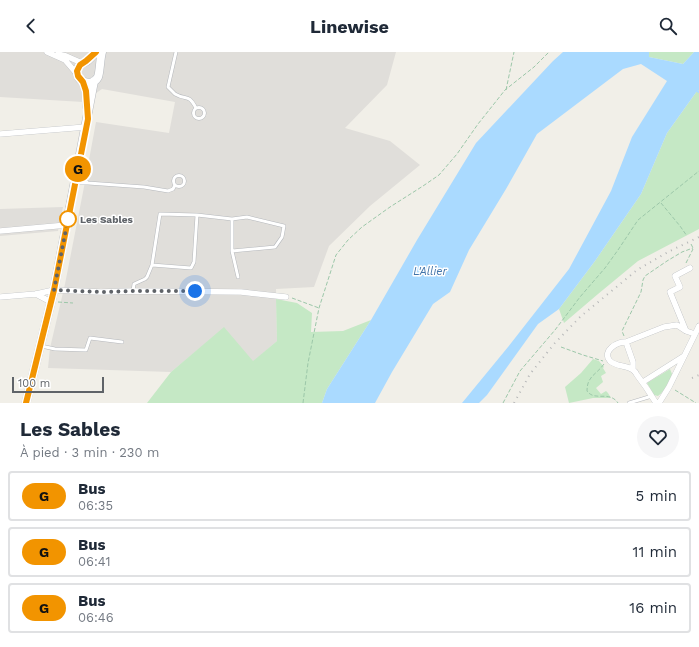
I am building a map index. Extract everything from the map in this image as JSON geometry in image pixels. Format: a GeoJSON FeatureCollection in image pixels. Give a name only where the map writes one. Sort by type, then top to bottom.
{"type":"FeatureCollection","features":[{"type":"Feature","properties":{"kind":"main road"},"geometry":{"type":"LineString","coordinates":[[87,123],[86,91],[83,82],[77,74],[78,68],[96,52]]}},
{"type":"Feature","properties":{"kind":"main road"},"geometry":{"type":"LineString","coordinates":[[26,403],[52,302],[94,81],[98,76],[102,52]]}},
{"type":"Feature","properties":{"kind":"main road"},"geometry":{"type":"LineString","coordinates":[[84,62],[89,61],[96,64],[99,70]]}},
{"type":"Feature","properties":{"kind":"main road"},"geometry":{"type":"LineString","coordinates":[[83,82],[89,83],[94,81]]}},
{"type":"Feature","properties":{"kind":"street"},"geometry":{"type":"LineString","coordinates":[[48,52],[84,62]]}},
{"type":"Feature","properties":{"kind":"street"},"geometry":{"type":"LineString","coordinates":[[48,52],[65,60],[77,74]]}},
{"type":"Feature","properties":{"kind":"street"},"geometry":{"type":"LineString","coordinates":[[0,134],[87,123]]}},
{"type":"Feature","properties":{"kind":"street"},"geometry":{"type":"LineString","coordinates":[[0,231],[67,225]]}},
{"type":"Feature","properties":{"kind":"street"},"geometry":{"type":"LineString","coordinates":[[686,331],[670,292],[680,287],[675,276],[690,268]]}},
{"type":"Feature","properties":{"kind":"street"},"geometry":{"type":"LineString","coordinates":[[0,297],[36,294],[54,290],[101,292],[241,292],[286,297]]}},
{"type":"Feature","properties":{"kind":"street"},"geometry":{"type":"LineString","coordinates":[[36,294],[52,302]]}},
{"type":"Feature","properties":{"kind":"street"},"geometry":{"type":"LineString","coordinates":[[695,334],[686,331],[678,325],[664,326],[612,347],[608,356],[612,362],[633,370],[643,382],[654,401],[669,387],[699,326]]}},
{"type":"Feature","properties":{"kind":"street"},"geometry":{"type":"LineString","coordinates":[[626,342],[633,362],[633,370]]}},
{"type":"Feature","properties":{"kind":"street"},"geometry":{"type":"LineString","coordinates":[[643,382],[684,356]]}},
{"type":"Feature","properties":{"kind":"lane"},"geometry":{"type":"LineString","coordinates":[[176,52],[168,87],[175,94],[192,100],[196,108]]}},
{"type":"Feature","properties":{"kind":"lane"},"geometry":{"type":"LineString","coordinates":[[77,173],[88,183]]}},
{"type":"Feature","properties":{"kind":"lane"},"geometry":{"type":"LineString","coordinates":[[75,183],[144,187],[168,191],[175,185]]}},
{"type":"Feature","properties":{"kind":"lane"},"geometry":{"type":"LineString","coordinates":[[133,291],[134,284],[147,277],[152,265],[160,214],[197,215],[232,219],[248,217],[284,226],[282,236],[275,247],[232,251]]}},
{"type":"Feature","properties":{"kind":"lane"},"geometry":{"type":"LineString","coordinates":[[152,265],[191,268],[194,262],[197,215]]}},
{"type":"Feature","properties":{"kind":"lane"},"geometry":{"type":"LineString","coordinates":[[232,219],[232,251],[238,277]]}},
{"type":"Feature","properties":{"kind":"lane"},"geometry":{"type":"LineString","coordinates":[[41,346],[55,349],[86,350],[90,338],[122,342]]}},
{"type":"Feature","properties":{"kind":"lane"},"geometry":{"type":"LineString","coordinates":[[628,403],[654,401]]}},
{"type":"Feature","properties":{"kind":"path"},"geometry":{"type":"LineString","coordinates":[[505,90],[514,52]]}},
{"type":"Feature","properties":{"kind":"path"},"geometry":{"type":"LineString","coordinates":[[303,403],[308,363],[320,308],[336,255],[348,240],[368,223],[439,174],[457,154],[505,90],[534,67],[549,52]]}},
{"type":"Feature","properties":{"kind":"path"},"geometry":{"type":"LineString","coordinates":[[503,403],[520,371],[555,330],[580,296],[605,268],[638,220],[699,171]]}},
{"type":"Feature","properties":{"kind":"path"},"geometry":{"type":"LineString","coordinates":[[661,202],[687,236]]}},
{"type":"Feature","properties":{"kind":"path"},"geometry":{"type":"LineString","coordinates":[[691,244],[693,248]]}},
{"type":"Feature","properties":{"kind":"path"},"geometry":{"type":"LineString","coordinates":[[681,272],[693,248]]}},
{"type":"Feature","properties":{"kind":"path"},"geometry":{"type":"LineString","coordinates":[[626,342],[622,331],[641,292],[645,276],[682,252],[693,248]]}},
{"type":"Feature","properties":{"kind":"path"},"geometry":{"type":"LineString","coordinates":[[286,297],[320,308]]}},
{"type":"Feature","properties":{"kind":"path"},"geometry":{"type":"LineString","coordinates":[[52,302],[73,303]]}},
{"type":"Feature","properties":{"kind":"path"},"geometry":{"type":"LineString","coordinates":[[561,347],[605,362],[588,381],[587,391],[593,396],[610,396],[618,403]]}},
{"type":"Feature","properties":{"kind":"path"},"geometry":{"type":"LineString","coordinates":[[669,387],[696,403]]}},
{"type":"Feature","properties":{"kind":"shaded area"},"geometry":{"type":"Polygon","coordinates":[[[0,52],[396,52],[387,85],[345,128],[390,141],[420,165],[370,206],[329,246],[314,287],[276,289],[277,341],[253,362],[224,328],[171,372],[48,368],[50,348],[65,284],[96,122],[169,133],[175,102],[102,89],[83,102],[0,97],[0,52]]]}},
{"type":"Feature","properties":{"kind":"shaded area"},"geometry":{"type":"Polygon","coordinates":[[[63,207],[58,231],[0,236],[0,209],[63,207]]]}},
{"type":"Feature","properties":{"kind":"green space"},"geometry":{"type":"Polygon","coordinates":[[[649,52],[694,52],[683,64],[649,57],[649,52]]]}},
{"type":"Feature","properties":{"kind":"green space"},"geometry":{"type":"Polygon","coordinates":[[[699,90],[699,229],[638,261],[564,323],[559,309],[595,261],[641,194],[667,133],[699,90]]]}},
{"type":"Feature","properties":{"kind":"green space"},"geometry":{"type":"Polygon","coordinates":[[[276,299],[297,303],[312,313],[311,332],[343,331],[371,320],[327,389],[322,403],[147,403],[171,372],[224,327],[253,361],[277,341],[276,299]]]}},
{"type":"Feature","properties":{"kind":"green space"},"geometry":{"type":"Polygon","coordinates":[[[593,359],[599,361],[604,367],[603,368],[606,373],[601,376],[603,382],[596,388],[601,394],[606,391],[611,398],[593,398],[569,403],[565,387],[581,373],[593,359]]]}},
{"type":"Feature","properties":{"kind":"green space"},"geometry":{"type":"Polygon","coordinates":[[[670,369],[672,374],[663,392],[658,396],[654,395],[647,383],[670,369]]]}},
{"type":"Feature","properties":{"kind":"water","name":"L'Allier"},"geometry":{"type":"Polygon","coordinates":[[[563,52],[649,52],[649,57],[683,64],[694,52],[699,52],[699,90],[667,133],[641,194],[595,261],[559,309],[538,324],[487,395],[479,403],[462,403],[569,269],[611,191],[632,137],[667,81],[641,64],[623,69],[537,134],[469,250],[450,292],[433,304],[375,403],[322,403],[327,389],[371,320],[417,240],[476,143],[563,52]]]}},
{"type":"Feature","properties":{"kind":"railway"},"geometry":{"type":"LineString","coordinates":[[514,403],[530,374],[554,344],[580,317],[637,270],[670,251],[699,237]]}},
{"type":"Feature","properties":{"kind":"railway"},"geometry":{"type":"LineString","coordinates":[[692,378],[699,375]]}},
{"type":"Feature","properties":{"kind":"bus line","name":"G"},"geometry":{"type":"LineString","coordinates":[[26,403],[54,290],[88,119],[86,91],[77,71],[80,65],[96,52]]}},
{"type":"Feature","properties":{"kind":"place","name":"Les Sables"},"geometry":{"type":"Point","coordinates":[68,219]}},
{"type":"Feature","properties":{"kind":"route"},"geometry":{"type":"LineString","coordinates":[[68,219],[54,290],[101,292],[195,291]]}}]}
